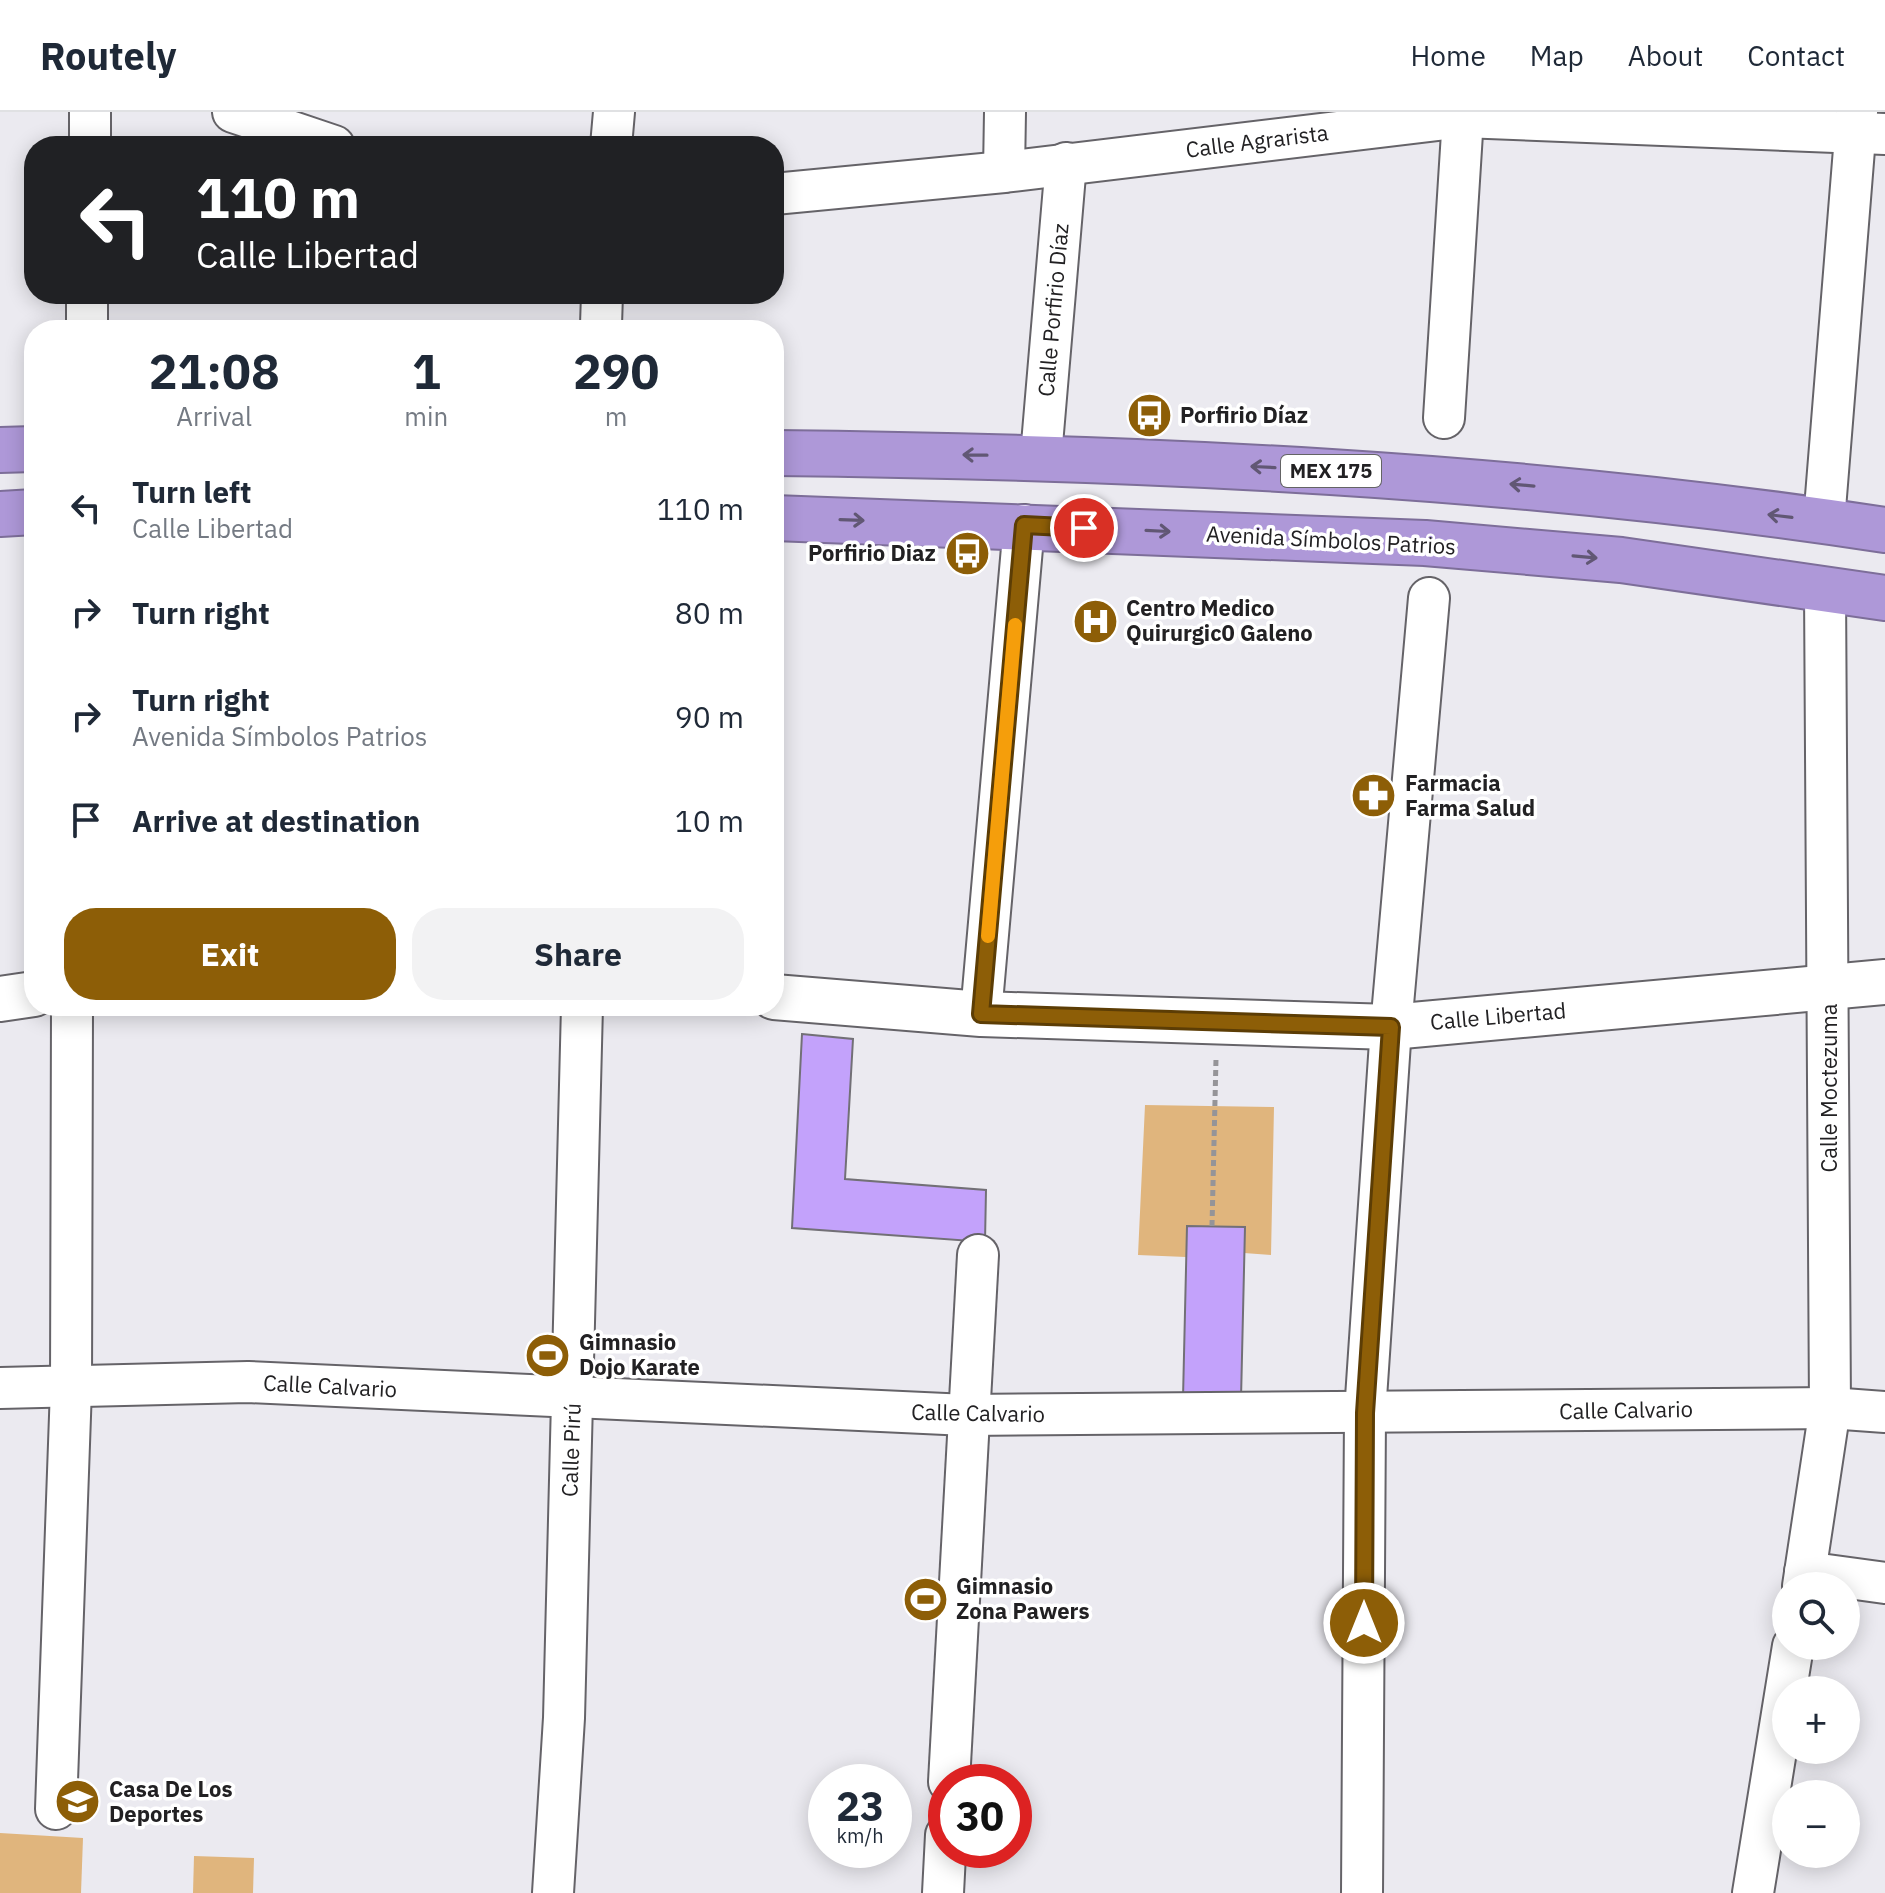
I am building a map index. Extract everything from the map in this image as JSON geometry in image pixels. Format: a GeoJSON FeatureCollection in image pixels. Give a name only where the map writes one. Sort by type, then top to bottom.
{"type":"FeatureCollection","features":[{"type":"Feature","properties":{"kind":"highway"},"geometry":{"type":"LineString","coordinates":[[0,450],[24,449]]}},
{"type":"Feature","properties":{"kind":"highway","name":"MEX 175"},"geometry":{"type":"LineString","coordinates":[[784,453],[1041,456],[1426,476],[1885,530]]}},
{"type":"Feature","properties":{"kind":"highway"},"geometry":{"type":"LineString","coordinates":[[0,514],[24,513]]}},
{"type":"Feature","properties":{"kind":"highway","name":"Avenida Símbolos Patrios"},"geometry":{"type":"LineString","coordinates":[[784,518],[1024,525],[1425,543],[1621,560],[1885,598]]}},
{"type":"Feature","properties":{"kind":"street"},"geometry":{"type":"LineString","coordinates":[[90,112],[90,136]]}},
{"type":"Feature","properties":{"kind":"street"},"geometry":{"type":"LineString","coordinates":[[233,112],[304,136]]}},
{"type":"Feature","properties":{"kind":"street"},"geometry":{"type":"LineString","coordinates":[[612,136],[614,112]]}},
{"type":"Feature","properties":{"kind":"street"},"geometry":{"type":"LineString","coordinates":[[1004,172],[1005,112]]}},
{"type":"Feature","properties":{"kind":"street"},"geometry":{"type":"LineString","coordinates":[[1444,418],[1466,115]]}},
{"type":"Feature","properties":{"kind":"street","name":"Calle Agrarista"},"geometry":{"type":"LineString","coordinates":[[784,193],[1004,172],[1466,115],[1866,126]]}},
{"type":"Feature","properties":{"kind":"street"},"geometry":{"type":"LineString","coordinates":[[1824,521],[1866,126]]}},
{"type":"Feature","properties":{"kind":"street","name":"Calle Porfirio Díaz"},"geometry":{"type":"LineString","coordinates":[[1041,456],[1066,163]]}},
{"type":"Feature","properties":{"kind":"street"},"geometry":{"type":"LineString","coordinates":[[981,1014],[1024,525]]}},
{"type":"Feature","properties":{"kind":"street","name":"Calle Moctezuma"},"geometry":{"type":"LineString","coordinates":[[1805,1572],[1830,1408],[1825,588]]}},
{"type":"Feature","properties":{"kind":"street"},"geometry":{"type":"LineString","coordinates":[[1362,1893],[1365,1413],[1391,1027],[1429,598]]}},
{"type":"Feature","properties":{"kind":"street","name":"Calle Libertad"},"geometry":{"type":"LineString","coordinates":[[784,998],[981,1014],[1391,1027],[1885,982]]}},
{"type":"Feature","properties":{"kind":"street"},"geometry":{"type":"LineString","coordinates":[[0,999],[24,995]]}},
{"type":"Feature","properties":{"kind":"street"},"geometry":{"type":"LineString","coordinates":[[56,1809],[71,1388],[72,1016]]}},
{"type":"Feature","properties":{"kind":"street","name":"Calle Pirú"},"geometry":{"type":"LineString","coordinates":[[553,1893],[564,1718],[582,1016]]}},
{"type":"Feature","properties":{"kind":"street"},"geometry":{"type":"LineString","coordinates":[[950,1764],[978,1255]]}},
{"type":"Feature","properties":{"kind":"street","name":"Calle Calvario"},"geometry":{"type":"LineString","coordinates":[[0,1388],[248,1382],[967,1415],[1830,1408],[1885,1412]]}},
{"type":"Feature","properties":{"kind":"street"},"geometry":{"type":"LineString","coordinates":[[1860,1582],[1885,1583]]}},
{"type":"Feature","properties":{"kind":"street"},"geometry":{"type":"LineString","coordinates":[[1753,1893],[1791,1660]]}},
{"type":"Feature","properties":{"kind":"street"},"geometry":{"type":"LineString","coordinates":[[943,1893],[944,1868]]}},
{"type":"Feature","properties":{"kind":"path"},"geometry":{"type":"LineString","coordinates":[[1212,1226],[1217,1021]]}},
{"type":"Feature","properties":{"kind":"shaded area"},"geometry":{"type":"Polygon","coordinates":[[[1145,1105],[1274,1107],[1271,1255],[1244,1253],[1245,1227],[1186,1257],[1138,1255],[1145,1105]]]}},
{"type":"Feature","properties":{"kind":"shaded area"},"geometry":{"type":"Polygon","coordinates":[[[0,1833],[83,1838],[81,1893],[0,1893],[0,1833]]]}},
{"type":"Feature","properties":{"kind":"shaded area"},"geometry":{"type":"Polygon","coordinates":[[[194,1856],[254,1858],[253,1893],[193,1893],[194,1856]]]}},
{"type":"Feature","properties":{"kind":"building"},"geometry":{"type":"Polygon","coordinates":[[[802,1034],[853,1039],[845,1179],[986,1190],[985,1242],[792,1228],[802,1034]]]}},
{"type":"Feature","properties":{"kind":"building"},"geometry":{"type":"Polygon","coordinates":[[[1187,1226],[1245,1227],[1241,1399],[1183,1398],[1187,1226]]]}},
{"type":"Feature","properties":{"kind":"slow traffic"},"geometry":{"type":"LineString","coordinates":[[988,936],[1015,625]]}},
{"type":"Feature","properties":{"kind":"place","name":"Porfirio Díaz"},"geometry":{"type":"Point","coordinates":[1149,415]}},
{"type":"Feature","properties":{"kind":"place","name":"Porfirio Diaz"},"geometry":{"type":"Point","coordinates":[967,553]}},
{"type":"Feature","properties":{"kind":"place","name":"Centro Medico Quirurgic0 Galeno"},"geometry":{"type":"Point","coordinates":[1095,621]}},
{"type":"Feature","properties":{"kind":"place","name":"Farmacia Farma Salud"},"geometry":{"type":"Point","coordinates":[1374,796]}},
{"type":"Feature","properties":{"kind":"place","name":"Gimnasio Dojo Karate"},"geometry":{"type":"Point","coordinates":[548,1355]}},
{"type":"Feature","properties":{"kind":"place","name":"Gimnasio Zona Pawers"},"geometry":{"type":"Point","coordinates":[925,1599]}},
{"type":"Feature","properties":{"kind":"place","name":"Casa De Los Deportes"},"geometry":{"type":"Point","coordinates":[78,1802]}},
{"type":"Feature","properties":{"kind":"route"},"geometry":{"type":"LineString","coordinates":[[1084,528],[1024,525],[981,1014],[1391,1027],[1365,1413],[1364,1623]]}}]}
